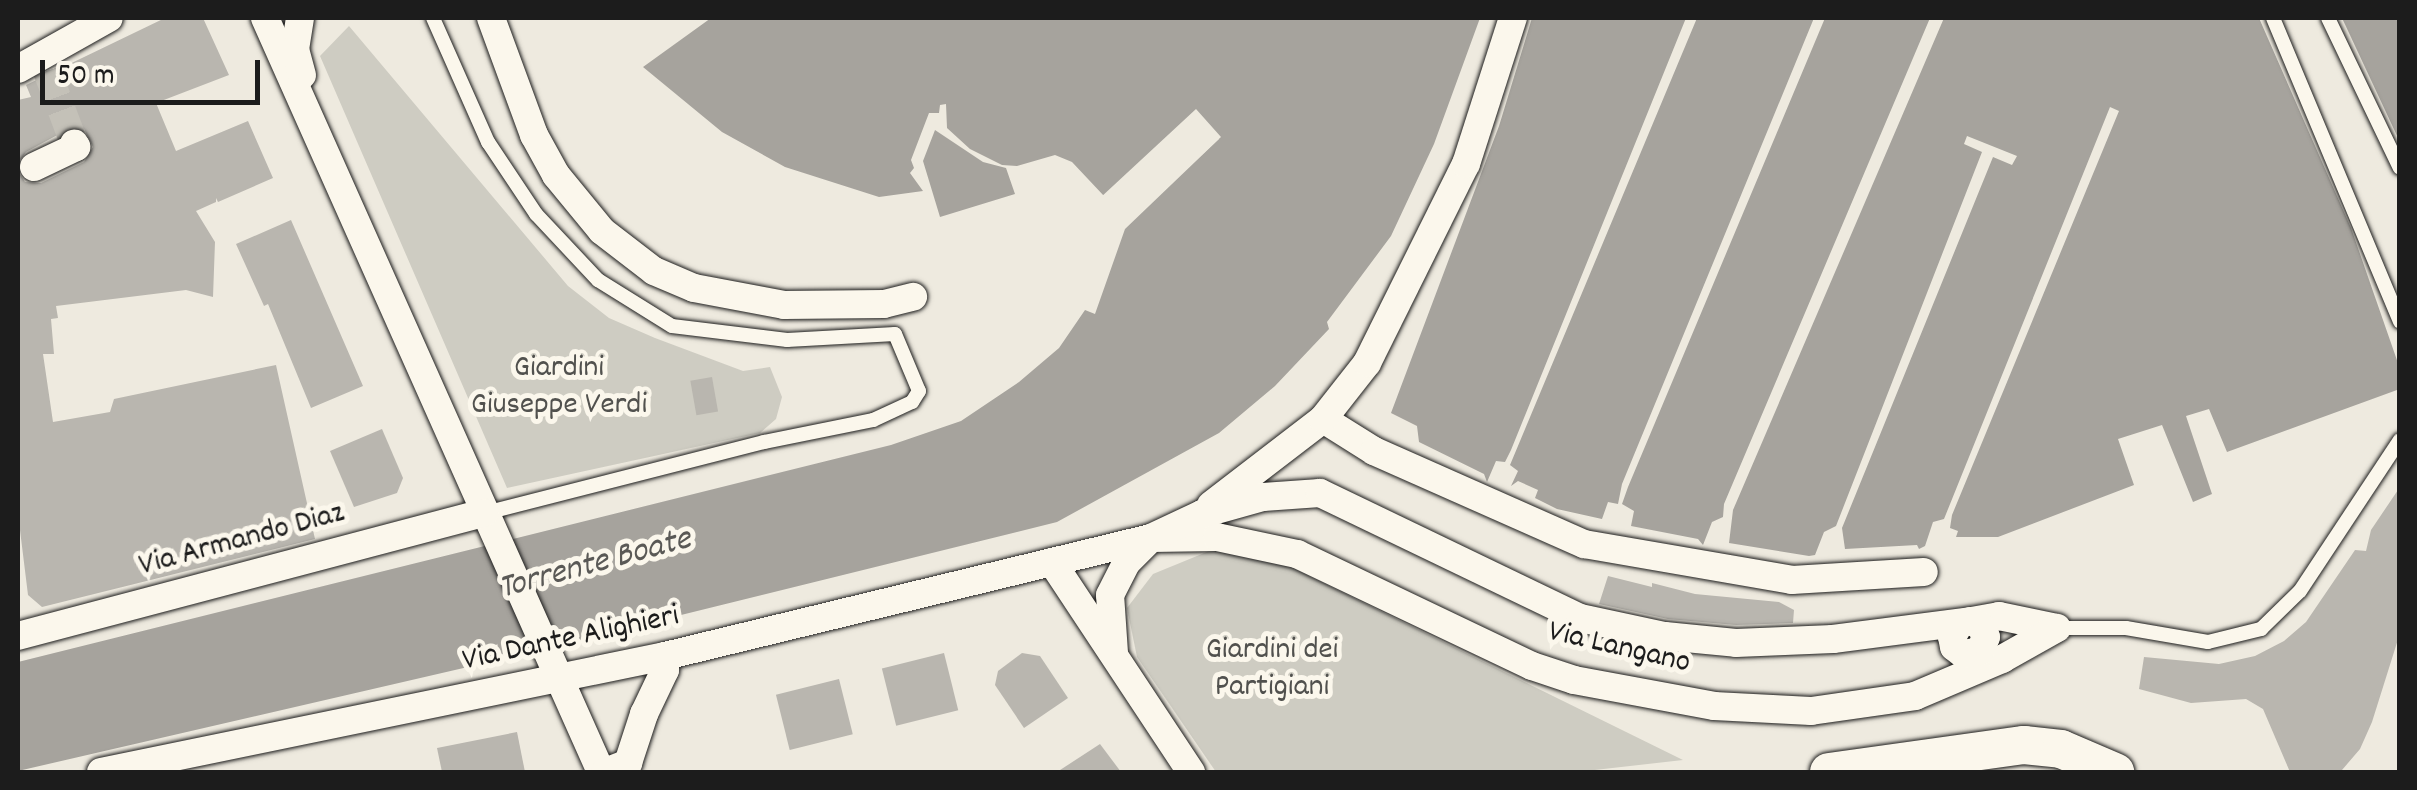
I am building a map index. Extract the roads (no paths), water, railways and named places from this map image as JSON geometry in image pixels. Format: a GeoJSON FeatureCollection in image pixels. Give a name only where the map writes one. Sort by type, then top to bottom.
{"type":"FeatureCollection","features":[{"type":"Feature","properties":{"kind":"main road"},"geometry":{"type":"LineString","coordinates":[[1829,772],[2024,745],[2062,749],[2114,772]]}},
{"type":"Feature","properties":{"kind":"street"},"geometry":{"type":"LineString","coordinates":[[36,65],[109,18]]}},
{"type":"Feature","properties":{"kind":"street"},"geometry":{"type":"LineString","coordinates":[[265,18],[290,78],[309,110],[489,526],[603,772],[628,764],[644,714],[665,670],[665,656]]}},
{"type":"Feature","properties":{"kind":"street"},"geometry":{"type":"LineString","coordinates":[[300,18],[295,50],[309,110]]}},
{"type":"Feature","properties":{"kind":"street"},"geometry":{"type":"LineString","coordinates":[[491,18],[534,135],[556,175],[602,231],[654,271],[694,288],[784,306],[884,304],[912,297]]}},
{"type":"Feature","properties":{"kind":"street"},"geometry":{"type":"LineString","coordinates":[[1198,516],[1323,420],[1366,362],[1466,164],[1513,18]]}},
{"type":"Feature","properties":{"kind":"street"},"geometry":{"type":"LineString","coordinates":[[34,167],[76,148],[74,144]]}},
{"type":"Feature","properties":{"kind":"street"},"geometry":{"type":"LineString","coordinates":[[1323,420],[1374,451],[1584,544],[1792,580],[1924,572]]}},
{"type":"Feature","properties":{"kind":"street","name":"Via Langano"},"geometry":{"type":"LineString","coordinates":[[1052,562],[1151,538],[1198,516],[1263,497],[1320,493],[1580,618],[1665,636],[1736,643],[1967,632],[1999,616],[2057,628]]}},
{"type":"Feature","properties":{"kind":"street","name":"Via Armando Diaz"},"geometry":{"type":"LineString","coordinates":[[18,636],[489,526]]}},
{"type":"Feature","properties":{"kind":"street","name":"Via Langano"},"geometry":{"type":"LineString","coordinates":[[1151,538],[1217,536],[1297,554],[1532,666],[1574,680],[1714,706],[1811,710],[1915,696],[2057,628]]}},
{"type":"Feature","properties":{"kind":"street"},"geometry":{"type":"LineString","coordinates":[[1114,652],[1110,595],[1126,563],[1151,538]]}},
{"type":"Feature","properties":{"kind":"street"},"geometry":{"type":"LineString","coordinates":[[1052,562],[1191,772]]}},
{"type":"Feature","properties":{"kind":"street","name":"Via Dante Alighieri"},"geometry":{"type":"LineString","coordinates":[[101,772],[553,668],[665,656],[1052,562]]}},
{"type":"Feature","properties":{"kind":"street"},"geometry":{"type":"LineString","coordinates":[[1967,632],[1975,670]]}},
{"type":"Feature","properties":{"kind":"lane"},"geometry":{"type":"LineString","coordinates":[[433,18],[488,142],[536,214],[598,280],[672,326],[787,340],[895,334],[919,391],[912,402],[873,420],[764,442],[489,526]]}},
{"type":"Feature","properties":{"kind":"lane"},"geometry":{"type":"LineString","coordinates":[[2273,18],[2400,322]]}},
{"type":"Feature","properties":{"kind":"lane"},"geometry":{"type":"LineString","coordinates":[[2328,18],[2400,168]]}},
{"type":"Feature","properties":{"kind":"lane"},"geometry":{"type":"LineString","coordinates":[[2057,628],[2126,628],[2208,642],[2261,628],[2300,591],[2400,440]]}},
{"type":"Feature","properties":{"kind":"water","name":"Torrente Boate"},"geometry":{"type":"Polygon","coordinates":[[[711,18],[1480,18],[1434,144],[1391,236],[1327,322],[1329,329],[1275,386],[1219,433],[1057,522],[515,656],[18,771],[18,662],[891,445],[961,421],[1019,382],[1059,348],[1085,310],[1095,314],[1125,229],[1219,139],[1197,112],[1104,196],[1072,162],[1055,155],[1017,166],[1002,165],[970,149],[947,128],[946,104],[940,105],[939,113],[929,113],[911,160],[914,168],[910,173],[923,191],[879,197],[785,167],[722,132],[643,67],[711,18]]]}},
{"type":"Feature","properties":{"kind":"water"},"geometry":{"type":"Polygon","coordinates":[[[1532,18],[1686,18],[1511,450],[1505,462],[1496,461],[1487,482],[1484,474],[1419,442],[1417,426],[1391,413],[1499,126],[1532,18]]]}},
{"type":"Feature","properties":{"kind":"water"},"geometry":{"type":"Polygon","coordinates":[[[1697,18],[1814,18],[1622,484],[1618,504],[1608,502],[1602,519],[1557,509],[1535,498],[1538,490],[1518,481],[1511,486],[1518,471],[1510,465],[1697,18]]]}},
{"type":"Feature","properties":{"kind":"water"},"geometry":{"type":"Polygon","coordinates":[[[1825,18],[1930,18],[1724,504],[1723,517],[1712,522],[1703,545],[1698,539],[1631,526],[1634,511],[1622,504],[1628,487],[1825,18]]]}},
{"type":"Feature","properties":{"kind":"water"},"geometry":{"type":"Polygon","coordinates":[[[1944,18],[2259,18],[2351,228],[2399,366],[2397,390],[2227,452],[2209,409],[2186,416],[2212,494],[2193,502],[2162,425],[2118,439],[2134,485],[1998,537],[1956,537],[1958,531],[1950,528],[1952,515],[2119,111],[2110,107],[1944,519],[1933,522],[1925,546],[1919,549],[1917,545],[1845,549],[1842,528],[1993,157],[2012,165],[2017,156],[1967,136],[1964,144],[1982,152],[1836,526],[1824,532],[1815,555],[1809,556],[1729,543],[1733,510],[1944,18]]]}},
{"type":"Feature","properties":{"kind":"water"},"geometry":{"type":"Polygon","coordinates":[[[2342,18],[2399,18],[2399,140],[2342,18]]]}},
{"type":"Feature","properties":{"kind":"water"},"geometry":{"type":"Polygon","coordinates":[[[935,130],[983,162],[1006,168],[1015,194],[940,217],[923,161],[935,130]]]}},
{"type":"Feature","properties":{"kind":"tunnel"},"geometry":{"type":"LineString","coordinates":[[47,71],[74,143]]}},
{"type":"Feature","properties":{"kind":"park label","name":"Giardini Giuseppe Verdi"},"geometry":{"type":"Point","coordinates":[559,388]}},
{"type":"Feature","properties":{"kind":"park label","name":"Giardini dei Partigiani"},"geometry":{"type":"Point","coordinates":[1272,670]}}]}
